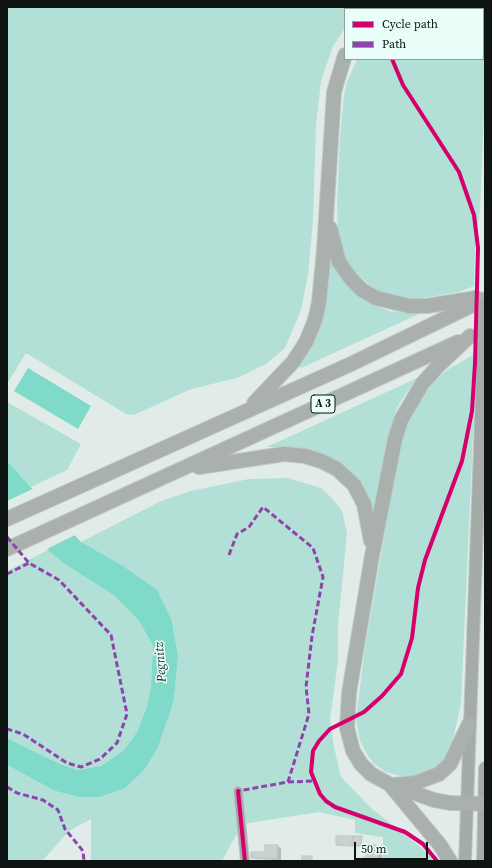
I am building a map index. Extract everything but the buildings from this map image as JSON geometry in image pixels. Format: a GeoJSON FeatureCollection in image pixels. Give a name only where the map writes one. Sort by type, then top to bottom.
{"type":"FeatureCollection","features":[{"type":"Feature","properties":{"kind":"highway"},"geometry":{"type":"LineString","coordinates":[[244,412],[263,395],[293,362],[311,332],[319,302],[327,214],[334,92],[344,58]]}},
{"type":"Feature","properties":{"kind":"highway"},"geometry":{"type":"LineString","coordinates":[[327,214],[339,262],[351,279],[362,290],[376,298],[389,303],[409,306],[427,306],[485,298]]}},
{"type":"Feature","properties":{"kind":"highway","name":"A 3"},"geometry":{"type":"LineString","coordinates":[[7,520],[351,364],[485,298]]}},
{"type":"Feature","properties":{"kind":"highway","name":"A 3"},"geometry":{"type":"LineString","coordinates":[[7,548],[485,330]]}},
{"type":"Feature","properties":{"kind":"highway"},"geometry":{"type":"LineString","coordinates":[[470,336],[438,366],[422,384],[401,420],[395,439],[372,556],[349,693],[347,728],[353,752],[361,764],[371,774],[389,784],[434,800],[466,804],[485,804]]}},
{"type":"Feature","properties":{"kind":"highway"},"geometry":{"type":"LineString","coordinates":[[176,471],[263,456],[284,454],[305,456],[321,461],[337,469],[354,485],[364,504],[369,524],[372,556]]}},
{"type":"Feature","properties":{"kind":"highway"},"geometry":{"type":"LineString","coordinates":[[389,784],[415,783],[440,774],[450,764],[469,724]]}},
{"type":"Feature","properties":{"kind":"highway"},"geometry":{"type":"LineString","coordinates":[[389,784],[440,845],[450,861]]}},
{"type":"Feature","properties":{"kind":"main road"},"geometry":{"type":"LineString","coordinates":[[464,861],[485,305]]}},
{"type":"Feature","properties":{"kind":"main road"},"geometry":{"type":"LineString","coordinates":[[483,861],[485,768]]}},
{"type":"Feature","properties":{"kind":"street"},"geometry":{"type":"LineString","coordinates":[[238,791],[246,861]]}},
{"type":"Feature","properties":{"kind":"shaded area"},"geometry":{"type":"Polygon","coordinates":[[[7,7],[363,7],[344,8],[344,30],[333,46],[321,81],[316,125],[313,222],[308,275],[301,310],[285,348],[266,364],[237,378],[191,389],[134,415],[126,414],[26,353],[7,384],[7,7]]]}},
{"type":"Feature","properties":{"kind":"shaded area"},"geometry":{"type":"Polygon","coordinates":[[[484,38],[485,39],[485,86],[480,210],[475,248],[474,286],[459,292],[417,299],[399,299],[379,293],[350,268],[338,235],[337,204],[340,137],[344,95],[347,82],[357,60],[484,60],[484,38]]]}},
{"type":"Feature","properties":{"kind":"shaded area"},"geometry":{"type":"Polygon","coordinates":[[[330,257],[346,284],[358,296],[374,305],[390,311],[419,314],[301,368],[299,366],[314,342],[323,317],[328,287],[330,257]]]}},
{"type":"Feature","properties":{"kind":"shaded area"},"geometry":{"type":"Polygon","coordinates":[[[473,355],[474,413],[461,704],[452,743],[443,761],[429,774],[407,778],[386,772],[374,764],[360,741],[356,719],[365,648],[395,472],[406,424],[415,405],[436,380],[447,370],[473,355]]]}},
{"type":"Feature","properties":{"kind":"shaded area"},"geometry":{"type":"Polygon","coordinates":[[[417,378],[399,404],[392,422],[387,439],[375,514],[359,481],[346,467],[330,457],[294,447],[267,447],[417,378]]]}},
{"type":"Feature","properties":{"kind":"shaded area"},"geometry":{"type":"Polygon","coordinates":[[[7,402],[81,444],[67,470],[31,487],[7,461],[7,402]]]}},
{"type":"Feature","properties":{"kind":"shaded area"},"geometry":{"type":"Polygon","coordinates":[[[288,478],[321,488],[333,499],[342,511],[347,533],[338,625],[338,660],[330,720],[341,777],[371,808],[428,853],[433,861],[383,861],[383,837],[355,833],[355,820],[319,812],[242,824],[222,861],[91,861],[91,819],[69,831],[42,861],[7,861],[7,765],[55,791],[79,797],[174,701],[178,656],[172,621],[120,564],[81,542],[159,502],[190,491],[249,479],[288,478]]]}},
{"type":"Feature","properties":{"kind":"shaded area"},"geometry":{"type":"Polygon","coordinates":[[[48,550],[63,563],[115,596],[139,621],[153,646],[151,685],[147,705],[137,732],[124,750],[101,766],[78,770],[60,764],[7,738],[7,571],[48,550]]]}},
{"type":"Feature","properties":{"kind":"water"},"geometry":{"type":"Polygon","coordinates":[[[28,368],[91,406],[78,429],[14,391],[28,368]]]}},
{"type":"Feature","properties":{"kind":"water","name":"Pegnitz"},"geometry":{"type":"Polygon","coordinates":[[[7,461],[81,542],[120,564],[157,590],[172,621],[178,656],[174,700],[158,747],[144,770],[125,788],[100,797],[79,797],[55,791],[7,765],[7,738],[60,764],[78,770],[101,766],[124,750],[137,732],[147,706],[151,685],[153,646],[139,621],[115,596],[63,563],[48,550],[7,503],[7,461]]]}},
{"type":"Feature","properties":{"kind":"pier"},"geometry":{"type":"Polygon","coordinates":[[[35,488],[77,534],[45,550],[7,506],[7,501],[35,488]]]}},
{"type":"Feature","properties":{"kind":"marked path"},"geometry":{"type":"LineString","coordinates":[[229,555],[237,534],[249,527],[263,507],[313,548],[323,577],[312,636],[306,687],[309,714],[288,782],[238,791]]}},
{"type":"Feature","properties":{"kind":"marked path"},"geometry":{"type":"LineString","coordinates":[[7,537],[29,563],[59,580],[111,635],[127,714],[117,743],[100,759],[81,767],[67,763],[23,734],[7,729]]}},
{"type":"Feature","properties":{"kind":"marked path"},"geometry":{"type":"LineString","coordinates":[[7,574],[29,563]]}},
{"type":"Feature","properties":{"kind":"marked path"},"geometry":{"type":"LineString","coordinates":[[288,782],[313,781]]}},
{"type":"Feature","properties":{"kind":"marked path"},"geometry":{"type":"LineString","coordinates":[[7,787],[17,793],[43,800],[58,810],[65,829],[83,851],[84,861]]}},
{"type":"Feature","properties":{"kind":"cycle path"},"geometry":{"type":"LineString","coordinates":[[392,60],[403,85],[459,172],[474,215],[478,248],[475,363],[472,411],[462,461],[425,560],[418,588],[412,638],[401,674],[382,696],[364,712],[330,729],[319,741],[313,751],[311,772],[320,794],[326,801],[335,807],[405,832],[423,844],[437,861]]}},
{"type":"Feature","properties":{"kind":"cycle path"},"geometry":{"type":"LineString","coordinates":[[238,791],[245,861]]}}]}
